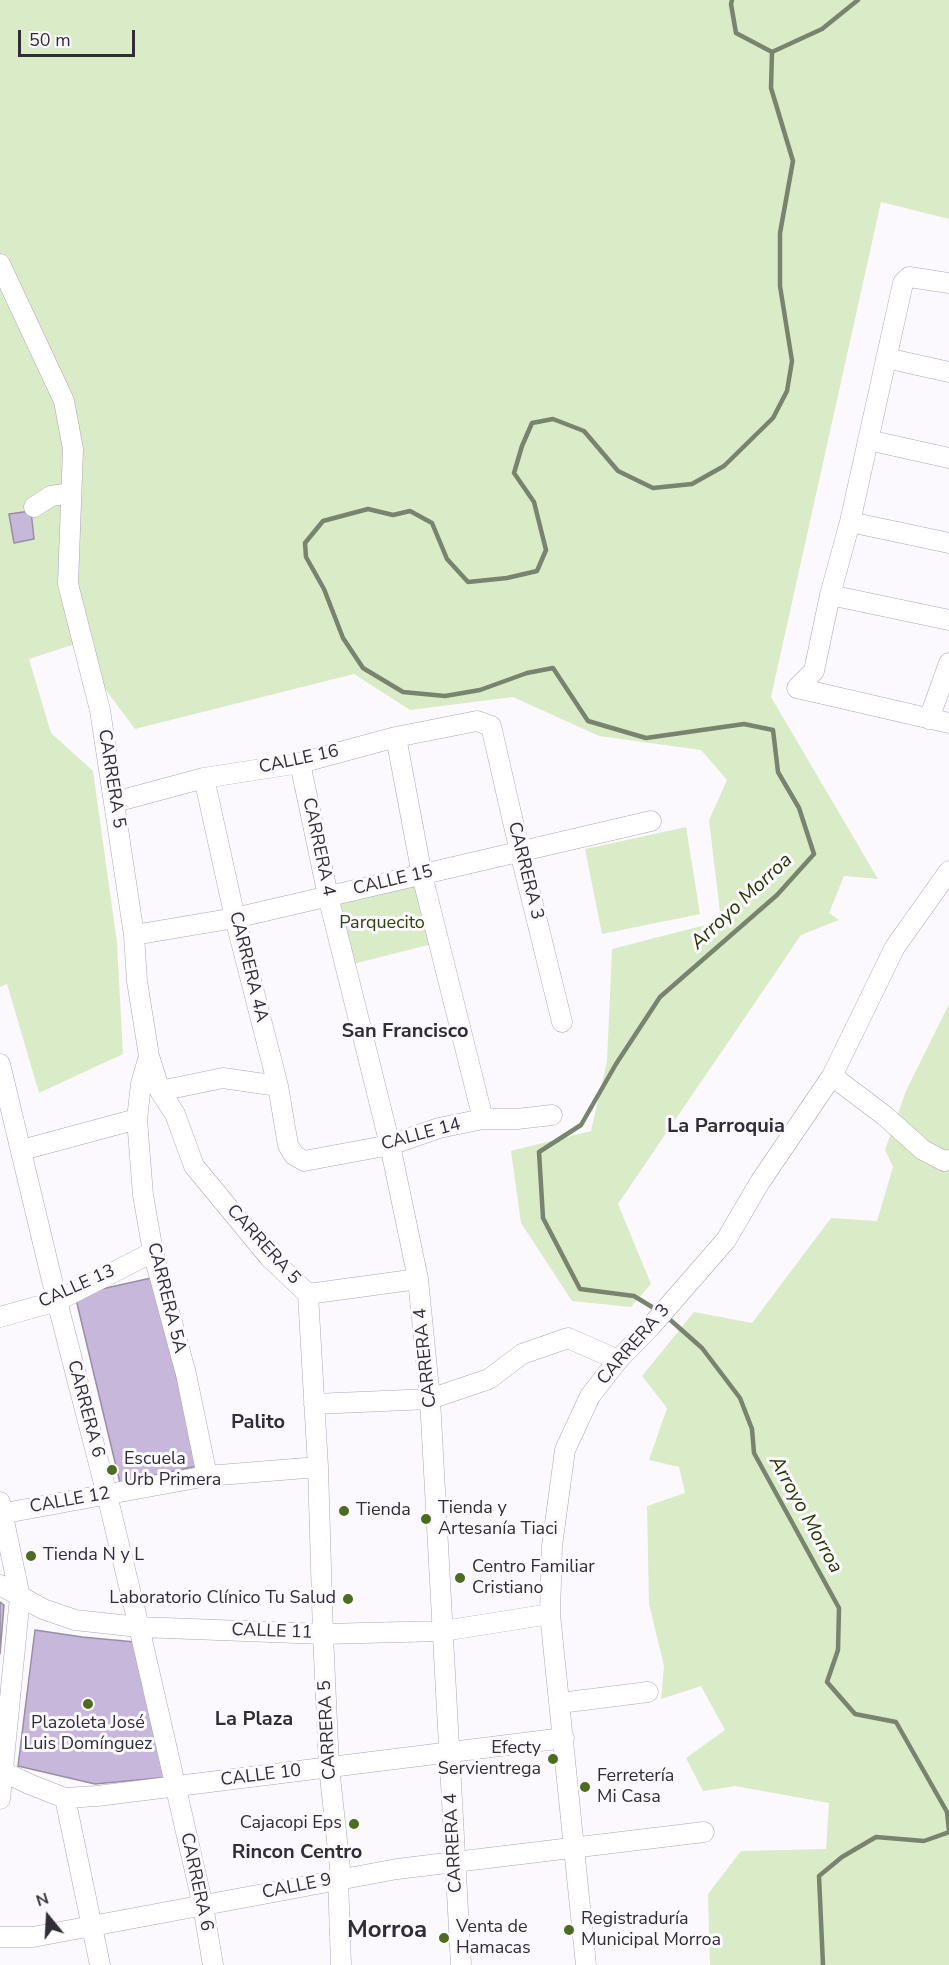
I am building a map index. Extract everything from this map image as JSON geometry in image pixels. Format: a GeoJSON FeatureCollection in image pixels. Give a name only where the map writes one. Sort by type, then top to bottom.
{"type":"FeatureCollection","features":[{"type":"Feature","properties":{"kind":"street","name":"CARRERA 5"},"geometry":{"type":"LineString","coordinates":[[0,264],[63,401],[73,449],[68,584],[100,710],[134,935],[137,981],[149,1056],[160,1091],[175,1114],[194,1166],[270,1258],[308,1294],[318,1467],[329,1767],[340,1868],[338,1878],[341,1965]]}},
{"type":"Feature","properties":{"kind":"street"},"geometry":{"type":"LineString","coordinates":[[949,283],[917,276],[909,277],[903,283],[814,671],[797,688],[949,723]]}},
{"type":"Feature","properties":{"kind":"street"},"geometry":{"type":"LineString","coordinates":[[886,358],[949,372]]}},
{"type":"Feature","properties":{"kind":"street"},"geometry":{"type":"LineString","coordinates":[[868,440],[949,458]]}},
{"type":"Feature","properties":{"kind":"street"},"geometry":{"type":"LineString","coordinates":[[34,507],[51,496],[71,493]]}},
{"type":"Feature","properties":{"kind":"street"},"geometry":{"type":"LineString","coordinates":[[850,522],[949,543]]}},
{"type":"Feature","properties":{"kind":"street"},"geometry":{"type":"LineString","coordinates":[[830,595],[949,621]]}},
{"type":"Feature","properties":{"kind":"street"},"geometry":{"type":"LineString","coordinates":[[929,719],[949,663]]}},
{"type":"Feature","properties":{"kind":"street","name":"CALLE 16"},"geometry":{"type":"LineString","coordinates":[[115,802],[204,778],[300,763],[396,737],[477,720],[484,722]]}},
{"type":"Feature","properties":{"kind":"street","name":"CARRERA 3"},"geometry":{"type":"LineString","coordinates":[[484,722],[491,726],[562,1022]]}},
{"type":"Feature","properties":{"kind":"street"},"geometry":{"type":"LineString","coordinates":[[396,737],[422,874],[483,1119]]}},
{"type":"Feature","properties":{"kind":"street","name":"CARRERA 4"},"geometry":{"type":"LineString","coordinates":[[300,763],[328,896],[390,1145],[418,1279],[430,1399],[461,1965]]}},
{"type":"Feature","properties":{"kind":"street","name":"CARRERA 4A"},"geometry":{"type":"LineString","coordinates":[[204,778],[235,918],[278,1086],[288,1145],[294,1155]]}},
{"type":"Feature","properties":{"kind":"street","name":"CALLE 15"},"geometry":{"type":"LineString","coordinates":[[134,935],[235,918],[651,821]]}},
{"type":"Feature","properties":{"kind":"street","name":"CARRERA 3"},"geometry":{"type":"LineString","coordinates":[[586,1965],[550,1614],[552,1546],[565,1450],[590,1396],[618,1360],[652,1325],[726,1240],[760,1182],[832,1076],[895,947],[949,871]]}},
{"type":"Feature","properties":{"kind":"street","name":"CARRERA 5A"},"geometry":{"type":"LineString","coordinates":[[149,1056],[141,1084],[137,1119],[143,1195],[153,1252],[186,1374],[207,1476]]}},
{"type":"Feature","properties":{"kind":"street","name":"CARRERA 6"},"geometry":{"type":"LineString","coordinates":[[0,1064],[139,1627],[203,1906],[213,1965]]}},
{"type":"Feature","properties":{"kind":"street"},"geometry":{"type":"LineString","coordinates":[[832,1076],[885,1116],[923,1150],[944,1161],[949,1160]]}},
{"type":"Feature","properties":{"kind":"street"},"geometry":{"type":"LineString","coordinates":[[160,1091],[223,1078],[278,1086]]}},
{"type":"Feature","properties":{"kind":"street","name":"CALLE 14"},"geometry":{"type":"LineString","coordinates":[[294,1155],[304,1161],[390,1145],[439,1128],[483,1119],[517,1119],[552,1115]]}},
{"type":"Feature","properties":{"kind":"street"},"geometry":{"type":"LineString","coordinates":[[22,1150],[137,1119]]}},
{"type":"Feature","properties":{"kind":"street","name":"CALLE 13"},"geometry":{"type":"LineString","coordinates":[[0,1317],[57,1301],[153,1252]]}},
{"type":"Feature","properties":{"kind":"street"},"geometry":{"type":"LineString","coordinates":[[308,1294],[418,1279]]}},
{"type":"Feature","properties":{"kind":"street"},"geometry":{"type":"LineString","coordinates":[[314,1404],[430,1399],[489,1379],[522,1354],[568,1338],[618,1360]]}},
{"type":"Feature","properties":{"kind":"street","name":"CALLE 12"},"geometry":{"type":"LineString","coordinates":[[1,1510],[107,1495],[207,1476],[318,1467]]}},
{"type":"Feature","properties":{"kind":"street"},"geometry":{"type":"LineString","coordinates":[[0,1799],[20,1597],[1,1510]]}},
{"type":"Feature","properties":{"kind":"street","name":"CALLE 11"},"geometry":{"type":"LineString","coordinates":[[0,1585],[43,1609],[75,1620],[139,1627],[323,1634],[443,1631],[550,1614]]}},
{"type":"Feature","properties":{"kind":"street"},"geometry":{"type":"LineString","coordinates":[[560,1703],[648,1692]]}},
{"type":"Feature","properties":{"kind":"street","name":"CALLE 10"},"geometry":{"type":"LineString","coordinates":[[2,1771],[65,1798],[97,1796],[564,1738]]}},
{"type":"Feature","properties":{"kind":"street"},"geometry":{"type":"LineString","coordinates":[[65,1798],[100,1965]]}},
{"type":"Feature","properties":{"kind":"street","name":"CALLE 9"},"geometry":{"type":"LineString","coordinates":[[0,1937],[33,1937],[203,1906],[338,1878],[456,1861],[704,1832]]}},
{"type":"Feature","properties":{"kind":"green space"},"geometry":{"type":"Polygon","coordinates":[[[0,0],[949,0],[949,219],[881,202],[771,697],[878,879],[844,876],[829,913],[839,920],[801,935],[618,1204],[651,1284],[631,1307],[572,1301],[521,1223],[511,1151],[591,1131],[607,1061],[612,949],[721,921],[709,820],[727,780],[701,750],[599,736],[513,697],[410,710],[354,674],[135,729],[72,645],[29,659],[51,733],[93,771],[117,943],[123,1054],[39,1093],[7,984],[0,987],[0,0]]]}},
{"type":"Feature","properties":{"kind":"green space"},"geometry":{"type":"Polygon","coordinates":[[[686,827],[700,914],[602,934],[585,849],[686,827]]]}},
{"type":"Feature","properties":{"kind":"green space","name":"Parquecito"},"geometry":{"type":"Polygon","coordinates":[[[422,882],[436,943],[353,964],[337,902],[422,882]]]}},
{"type":"Feature","properties":{"kind":"green space"},"geometry":{"type":"Polygon","coordinates":[[[949,1004],[949,1965],[710,1965],[708,1894],[741,1851],[826,1849],[829,1803],[735,1786],[703,1791],[686,1758],[725,1730],[701,1686],[661,1699],[664,1666],[649,1604],[647,1506],[685,1493],[679,1467],[649,1460],[667,1408],[642,1376],[694,1312],[752,1323],[831,1218],[877,1221],[893,1167],[885,1150],[906,1091],[949,1004]]]}},
{"type":"Feature","properties":{"kind":"building"},"geometry":{"type":"Polygon","coordinates":[[[31,511],[34,539],[14,543],[9,514],[31,511]]]}},
{"type":"Feature","properties":{"kind":"building"},"geometry":{"type":"Polygon","coordinates":[[[151,1278],[197,1466],[120,1483],[75,1295],[151,1278]]]}},
{"type":"Feature","properties":{"kind":"building"},"geometry":{"type":"Polygon","coordinates":[[[0,1602],[4,1605],[0,1654],[0,1602]]]}},
{"type":"Feature","properties":{"kind":"building","name":"Plazoleta José Luis Domínguez"},"geometry":{"type":"Polygon","coordinates":[[[35,1630],[135,1642],[169,1777],[95,1784],[18,1766],[35,1630]]]}},
{"type":"Feature","properties":{"kind":"waterway"},"geometry":{"type":"LineString","coordinates":[[732,0],[736,33],[772,52]]}},
{"type":"Feature","properties":{"kind":"waterway","name":"Arroyo Morroa"},"geometry":{"type":"LineString","coordinates":[[657,1310],[634,1296],[580,1289],[543,1218],[539,1152],[581,1125],[616,1064],[660,997],[777,895],[814,854],[799,808],[778,772],[773,730],[744,724],[646,738],[588,721],[553,668],[527,673],[480,690],[445,696],[403,692],[363,668],[343,638],[324,589],[306,557],[305,543],[323,521],[368,509],[393,515],[410,511],[432,523],[447,559],[468,582],[507,578],[537,571],[546,550],[534,502],[514,473],[532,423],[553,419],[584,431],[618,471],[653,488],[692,484],[724,466],[773,418],[787,391],[792,361],[780,286],[780,233],[793,161],[771,88],[772,52],[822,29],[858,0]]}},
{"type":"Feature","properties":{"kind":"waterway","name":"Arroyo Morroa"},"geometry":{"type":"LineString","coordinates":[[667,1317],[702,1348],[740,1398],[752,1429],[754,1453],[839,1608],[838,1650],[827,1682],[855,1714],[896,1722],[947,1812],[949,1831]]}},
{"type":"Feature","properties":{"kind":"waterway","name":"Arroyo Morroa"},"geometry":{"type":"LineString","coordinates":[[823,1965],[819,1876],[842,1857],[876,1837],[924,1841],[949,1832]]}},
{"type":"Feature","properties":{"kind":"place","name":"Escuela Urb Primera"},"geometry":{"type":"Point","coordinates":[112,1470]}},
{"type":"Feature","properties":{"kind":"place","name":"Tienda"},"geometry":{"type":"Point","coordinates":[344,1511]}},
{"type":"Feature","properties":{"kind":"place","name":"Tienda y Artesanía Tiaci"},"geometry":{"type":"Point","coordinates":[426,1519]}},
{"type":"Feature","properties":{"kind":"place","name":"Tienda N y L"},"geometry":{"type":"Point","coordinates":[31,1556]}},
{"type":"Feature","properties":{"kind":"place","name":"Centro Familiar Cristiano"},"geometry":{"type":"Point","coordinates":[460,1578]}},
{"type":"Feature","properties":{"kind":"place","name":"Laboratorio Clínico Tu Salud"},"geometry":{"type":"Point","coordinates":[348,1599]}},
{"type":"Feature","properties":{"kind":"place","name":"Plazoleta José Luis Domínguez"},"geometry":{"type":"Point","coordinates":[88,1704]}},
{"type":"Feature","properties":{"kind":"place","name":"Efecty Servientrega"},"geometry":{"type":"Point","coordinates":[553,1759]}},
{"type":"Feature","properties":{"kind":"place","name":"Ferretería Mi Casa"},"geometry":{"type":"Point","coordinates":[585,1787]}},
{"type":"Feature","properties":{"kind":"place","name":"Cajacopi Eps"},"geometry":{"type":"Point","coordinates":[354,1824]}},
{"type":"Feature","properties":{"kind":"place","name":"Registraduría Municipal Morroa"},"geometry":{"type":"Point","coordinates":[569,1930]}},
{"type":"Feature","properties":{"kind":"place","name":"Venta de Hamacas"},"geometry":{"type":"Point","coordinates":[444,1938]}},
{"type":"Feature","properties":{"kind":"district","name":"San Francisco"},"geometry":{"type":"Point","coordinates":[405,1032]}},
{"type":"Feature","properties":{"kind":"district","name":"La Parroquia"},"geometry":{"type":"Point","coordinates":[726,1127]}},
{"type":"Feature","properties":{"kind":"district","name":"Palito"},"geometry":{"type":"Point","coordinates":[258,1423]}},
{"type":"Feature","properties":{"kind":"district","name":"La Plaza"},"geometry":{"type":"Point","coordinates":[254,1720]}},
{"type":"Feature","properties":{"kind":"district","name":"Rincon Centro"},"geometry":{"type":"Point","coordinates":[297,1853]}},
{"type":"Feature","properties":{"kind":"district","name":"Morroa"},"geometry":{"type":"Point","coordinates":[387,1931]}}]}
